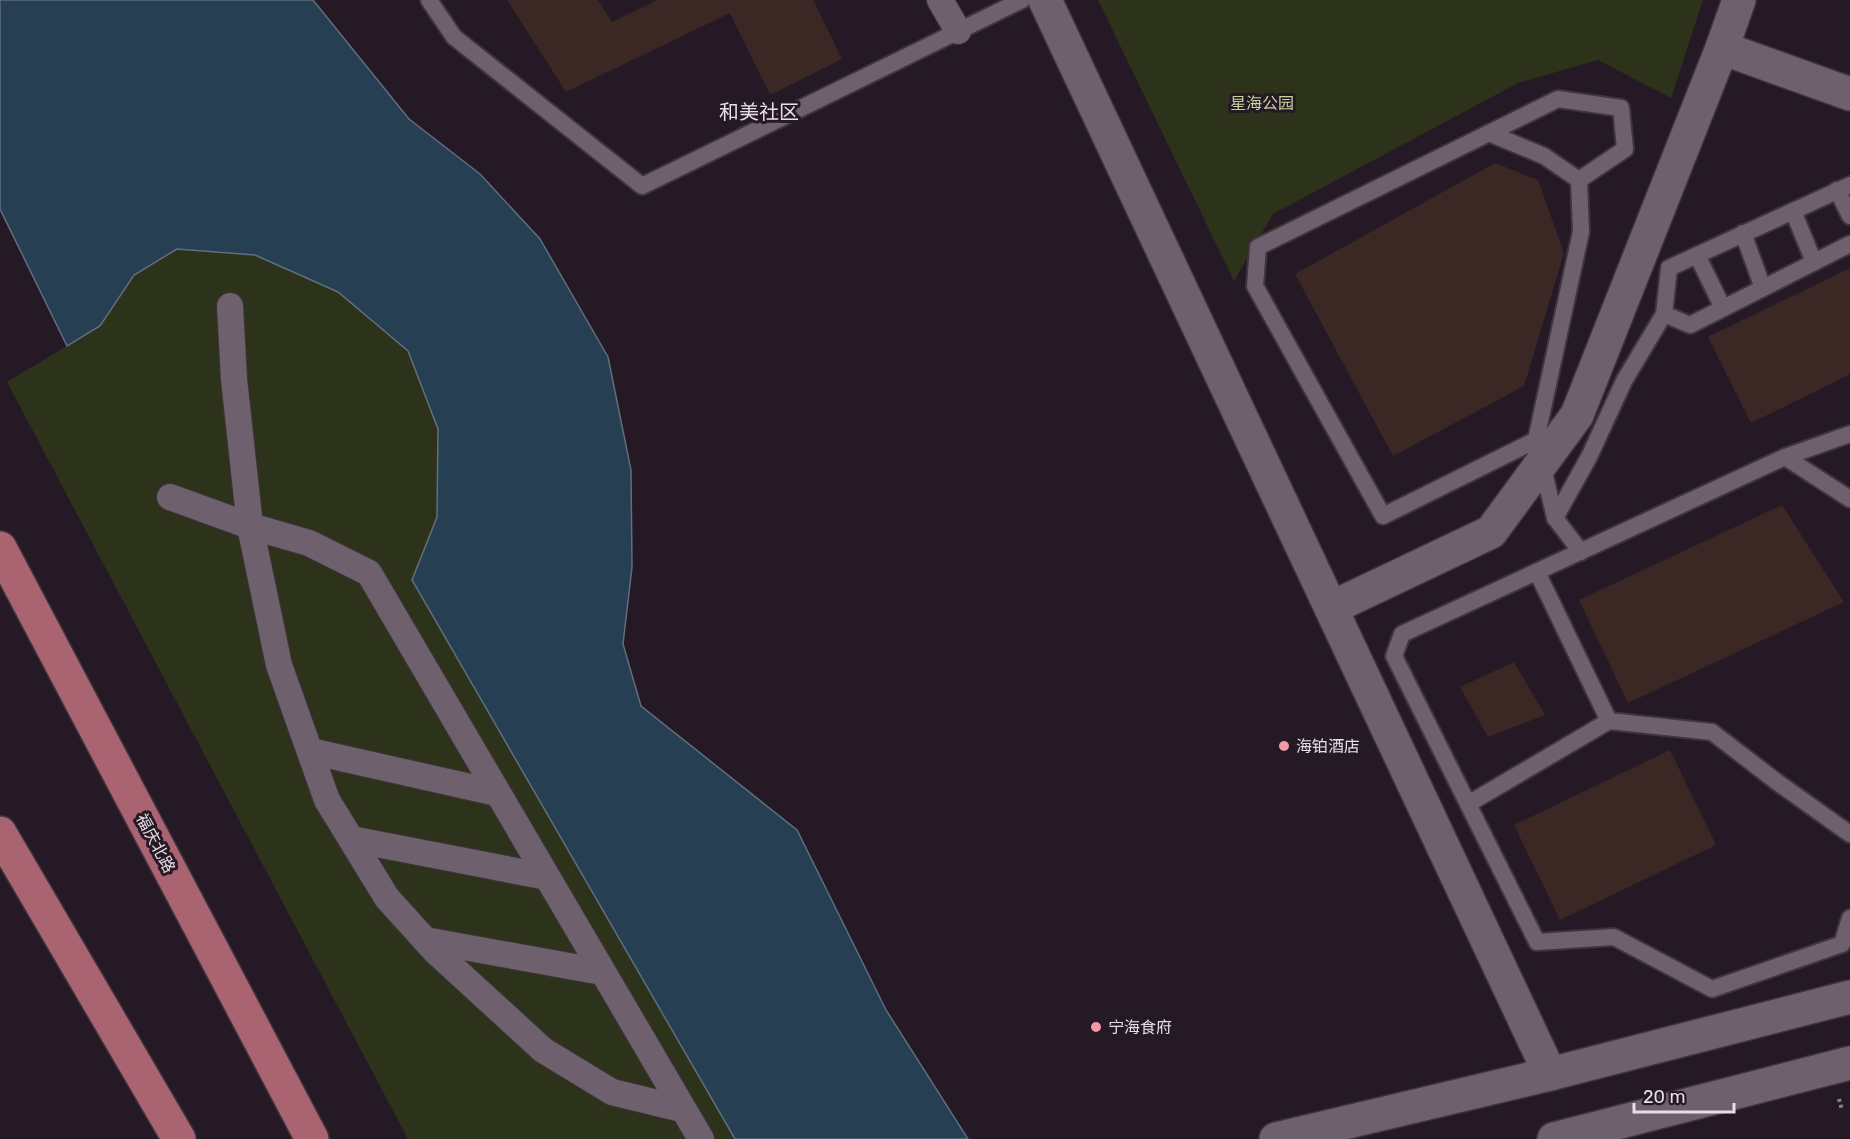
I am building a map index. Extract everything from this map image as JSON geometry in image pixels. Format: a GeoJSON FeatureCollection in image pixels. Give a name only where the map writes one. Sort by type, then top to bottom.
{"type":"FeatureCollection","features":[{"type":"Feature","properties":{"kind":"main road","name":"福庆北路"},"geometry":{"type":"LineString","coordinates":[[0,548],[312,1139]]}},
{"type":"Feature","properties":{"kind":"main road"},"geometry":{"type":"LineString","coordinates":[[0,833],[179,1139]]}},
{"type":"Feature","properties":{"kind":"street"},"geometry":{"type":"LineString","coordinates":[[940,0],[958,31]]}},
{"type":"Feature","properties":{"kind":"street"},"geometry":{"type":"LineString","coordinates":[[1045,0],[1550,1074]]}},
{"type":"Feature","properties":{"kind":"street"},"geometry":{"type":"LineString","coordinates":[[1331,608],[1491,532],[1539,452],[1577,415],[1739,0]]}},
{"type":"Feature","properties":{"kind":"street"},"geometry":{"type":"LineString","coordinates":[[1722,48],[1850,94]]}},
{"type":"Feature","properties":{"kind":"street"},"geometry":{"type":"LineString","coordinates":[[231,306],[234,379],[250,526],[279,665],[327,800],[387,897],[425,940],[543,1050],[612,1092],[682,1109]]}},
{"type":"Feature","properties":{"kind":"street"},"geometry":{"type":"LineString","coordinates":[[170,497],[250,526],[309,543],[369,573],[701,1139]]}},
{"type":"Feature","properties":{"kind":"street"},"geometry":{"type":"LineString","coordinates":[[310,752],[497,793]]}},
{"type":"Feature","properties":{"kind":"street"},"geometry":{"type":"LineString","coordinates":[[351,839],[547,877]]}},
{"type":"Feature","properties":{"kind":"street"},"geometry":{"type":"LineString","coordinates":[[425,940],[602,972]]}},
{"type":"Feature","properties":{"kind":"street"},"geometry":{"type":"LineString","coordinates":[[1276,1139],[1550,1074],[1850,997]]}},
{"type":"Feature","properties":{"kind":"street"},"geometry":{"type":"LineString","coordinates":[[1554,1139],[1850,1063]]}},
{"type":"Feature","properties":{"kind":"lane"},"geometry":{"type":"LineString","coordinates":[[429,0],[454,37],[642,186],[1022,0]]}},
{"type":"Feature","properties":{"kind":"lane"},"geometry":{"type":"LineString","coordinates":[[1539,452],[1383,516],[1255,286],[1258,247],[1558,99],[1621,108],[1625,149],[1579,180]]}},
{"type":"Feature","properties":{"kind":"lane"},"geometry":{"type":"LineString","coordinates":[[1489,133],[1544,156],[1579,180]]}},
{"type":"Feature","properties":{"kind":"lane"},"geometry":{"type":"LineString","coordinates":[[1579,180],[1581,232],[1539,452],[1555,518],[1581,552]]}},
{"type":"Feature","properties":{"kind":"lane"},"geometry":{"type":"LineString","coordinates":[[1555,518],[1589,457],[1624,381],[1664,314],[1669,268],[1844,188],[1850,216]]}},
{"type":"Feature","properties":{"kind":"lane"},"geometry":{"type":"LineString","coordinates":[[1793,211],[1814,262]]}},
{"type":"Feature","properties":{"kind":"lane"},"geometry":{"type":"LineString","coordinates":[[1743,233],[1763,288]]}},
{"type":"Feature","properties":{"kind":"lane"},"geometry":{"type":"LineString","coordinates":[[1664,314],[1690,325],[1850,244]]}},
{"type":"Feature","properties":{"kind":"lane"},"geometry":{"type":"LineString","coordinates":[[1697,255],[1723,308]]}},
{"type":"Feature","properties":{"kind":"lane"},"geometry":{"type":"LineString","coordinates":[[1850,434],[1785,457],[1402,634],[1395,656],[1537,942],[1614,937],[1712,989],[1842,944],[1850,918]]}},
{"type":"Feature","properties":{"kind":"lane"},"geometry":{"type":"LineString","coordinates":[[1785,457],[1850,499]]}},
{"type":"Feature","properties":{"kind":"lane"},"geometry":{"type":"LineString","coordinates":[[1537,572],[1610,721]]}},
{"type":"Feature","properties":{"kind":"lane"},"geometry":{"type":"LineString","coordinates":[[1468,804],[1610,721],[1712,732],[1850,834]]}},
{"type":"Feature","properties":{"kind":"green space","name":"星海公园"},"geometry":{"type":"Polygon","coordinates":[[[1098,0],[1703,0],[1671,98],[1598,60],[1518,83],[1273,214],[1234,281],[1098,0]]]}},
{"type":"Feature","properties":{"kind":"green space"},"geometry":{"type":"Polygon","coordinates":[[[177,249],[255,255],[338,292],[408,351],[438,429],[438,517],[413,581],[735,1139],[408,1139],[7,382],[100,326],[123,282],[177,249]]]}},
{"type":"Feature","properties":{"kind":"water"},"geometry":{"type":"Polygon","coordinates":[[[0,0],[313,0],[409,119],[480,174],[540,239],[608,357],[631,470],[632,567],[623,644],[641,706],[797,830],[886,1010],[968,1139],[735,1139],[412,580],[437,517],[438,429],[408,351],[338,292],[255,255],[177,249],[134,275],[100,326],[67,346],[0,209],[0,0]]]}},
{"type":"Feature","properties":{"kind":"building"},"geometry":{"type":"Polygon","coordinates":[[[507,0],[598,0],[612,22],[657,0],[813,0],[842,59],[770,95],[730,13],[566,92],[507,0]]]}},
{"type":"Feature","properties":{"kind":"building"},"geometry":{"type":"Polygon","coordinates":[[[1495,163],[1538,180],[1564,253],[1524,386],[1393,456],[1295,274],[1495,163]]]}},
{"type":"Feature","properties":{"kind":"building"},"geometry":{"type":"Polygon","coordinates":[[[1850,268],[1850,374],[1751,423],[1708,337],[1850,268]]]}},
{"type":"Feature","properties":{"kind":"building"},"geometry":{"type":"Polygon","coordinates":[[[1782,505],[1844,602],[1628,703],[1579,600],[1782,505]]]}},
{"type":"Feature","properties":{"kind":"building"},"geometry":{"type":"Polygon","coordinates":[[[1514,662],[1545,715],[1488,737],[1460,687],[1514,662]]]}},
{"type":"Feature","properties":{"kind":"building"},"geometry":{"type":"Polygon","coordinates":[[[1670,750],[1716,845],[1560,920],[1514,825],[1670,750]]]}},
{"type":"Feature","properties":{"kind":"place","name":"海铂酒店"},"geometry":{"type":"Point","coordinates":[1284,746]}},
{"type":"Feature","properties":{"kind":"place","name":"宁海食府"},"geometry":{"type":"Point","coordinates":[1096,1027]}},
{"type":"Feature","properties":{"kind":"district","name":"和美社区"},"geometry":{"type":"Point","coordinates":[759,112]}}]}
